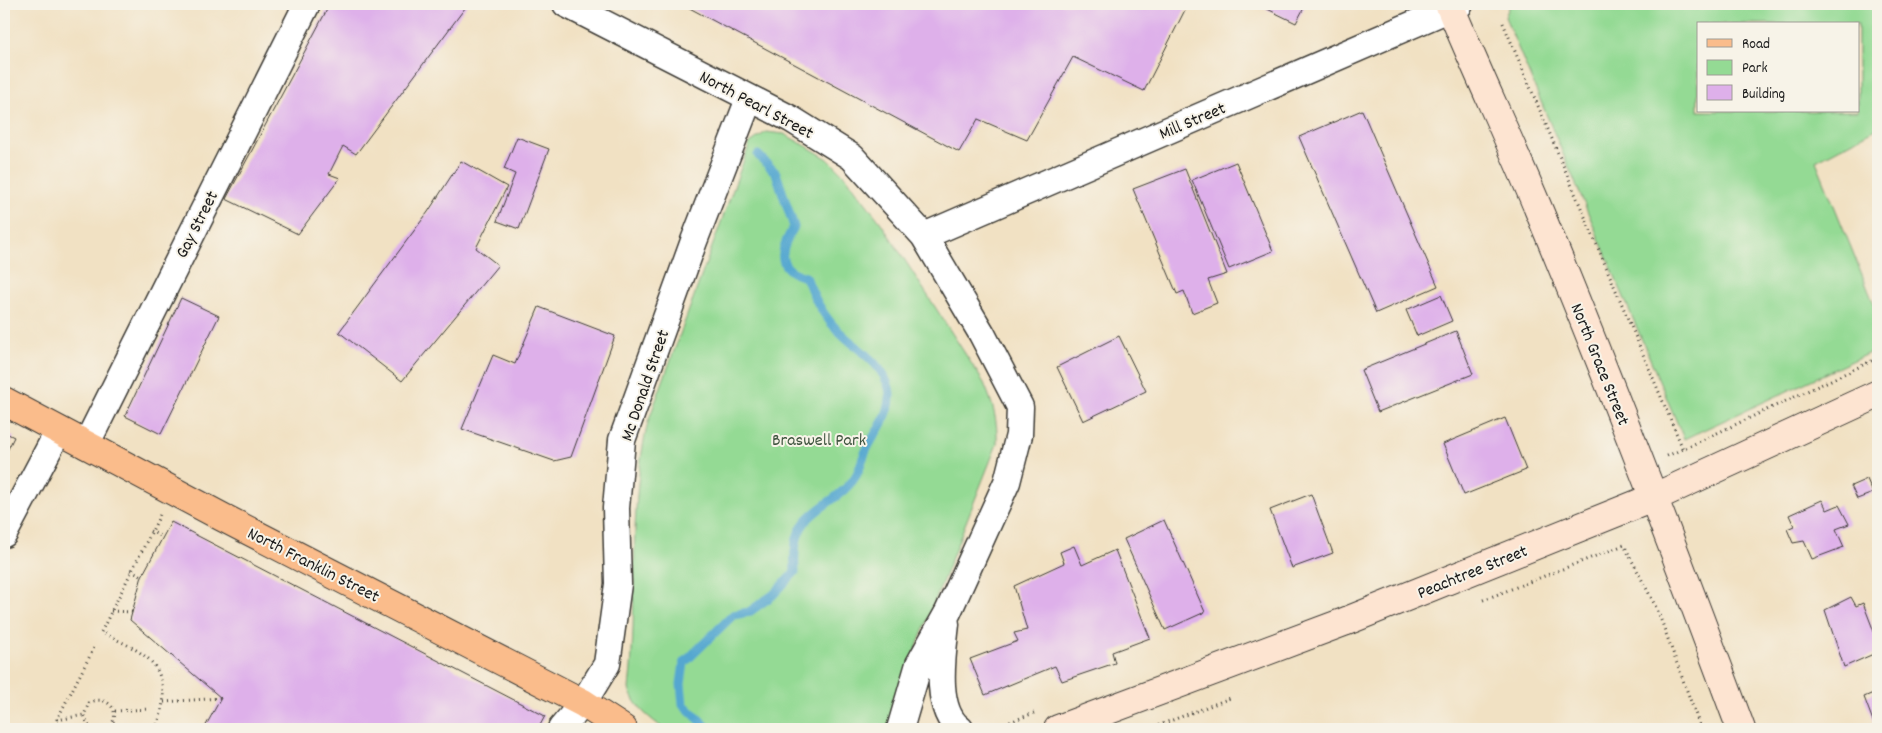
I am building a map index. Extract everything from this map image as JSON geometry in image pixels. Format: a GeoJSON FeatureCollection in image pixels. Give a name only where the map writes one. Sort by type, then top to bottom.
{"type":"FeatureCollection","features":[{"type":"Feature","properties":{"kind":"main road","name":"North Grace Street"},"geometry":{"type":"LineString","coordinates":[[1453,5],[1655,497],[1741,729]]}},
{"type":"Feature","properties":{"kind":"main road","name":"Peachtree Street"},"geometry":{"type":"LineString","coordinates":[[1058,729],[1344,622],[1655,497],[1878,394]]}},
{"type":"Feature","properties":{"kind":"main road","name":"North Franklin Street"},"geometry":{"type":"LineString","coordinates":[[4,401],[583,704],[623,729]]}},
{"type":"Feature","properties":{"kind":"street","name":"Gay Street"},"geometry":{"type":"LineString","coordinates":[[86,445],[307,4]]}},
{"type":"Feature","properties":{"kind":"street","name":"North Pearl Street"},"geometry":{"type":"LineString","coordinates":[[566,4],[792,120],[852,157],[924,236],[982,334],[1020,407],[1020,435],[1007,482],[948,612]]}},
{"type":"Feature","properties":{"kind":"street","name":"Mill Street"},"geometry":{"type":"LineString","coordinates":[[924,236],[1453,5]]}},
{"type":"Feature","properties":{"kind":"street","name":"Mc Donald Street"},"geometry":{"type":"LineString","coordinates":[[561,729],[583,704],[607,664],[618,584],[616,508],[622,440],[694,241],[749,99]]}},
{"type":"Feature","properties":{"kind":"street"},"geometry":{"type":"LineString","coordinates":[[4,534],[59,430]]}},
{"type":"Feature","properties":{"kind":"street"},"geometry":{"type":"LineString","coordinates":[[900,729],[919,664],[948,612]]}},
{"type":"Feature","properties":{"kind":"street"},"geometry":{"type":"LineString","coordinates":[[948,612],[942,667],[943,690],[946,708],[952,724],[960,729]]}},
{"type":"Feature","properties":{"kind":"path"},"geometry":{"type":"LineString","coordinates":[[1503,24],[1683,449],[1878,358]]}},
{"type":"Feature","properties":{"kind":"path"},"geometry":{"type":"LineString","coordinates":[[155,729],[164,702],[160,676],[147,657],[101,632],[150,531],[164,510]]}},
{"type":"Feature","properties":{"kind":"path"},"geometry":{"type":"LineString","coordinates":[[150,531],[163,537]]}},
{"type":"Feature","properties":{"kind":"path"},"geometry":{"type":"LineString","coordinates":[[1476,602],[1624,545],[1656,609],[1701,729]]}},
{"type":"Feature","properties":{"kind":"path"},"geometry":{"type":"LineString","coordinates":[[131,570],[142,576]]}},
{"type":"Feature","properties":{"kind":"path"},"geometry":{"type":"LineString","coordinates":[[111,611],[132,612]]}},
{"type":"Feature","properties":{"kind":"path"},"geometry":{"type":"LineString","coordinates":[[52,729],[95,646]]}},
{"type":"Feature","properties":{"kind":"path"},"geometry":{"type":"LineString","coordinates":[[164,702],[221,698]]}},
{"type":"Feature","properties":{"kind":"path"},"geometry":{"type":"LineString","coordinates":[[93,729],[88,725],[84,715],[86,708],[94,701],[104,700],[109,702],[115,711],[114,720],[106,729]]}},
{"type":"Feature","properties":{"kind":"path"},"geometry":{"type":"LineString","coordinates":[[115,711],[148,709]]}},
{"type":"Feature","properties":{"kind":"path"},"geometry":{"type":"LineString","coordinates":[[57,720],[84,715]]}},
{"type":"Feature","properties":{"kind":"path"},"geometry":{"type":"LineString","coordinates":[[4,723],[16,729]]}},
{"type":"Feature","properties":{"kind":"green space"},"geometry":{"type":"Polygon","coordinates":[[[1513,4],[1878,4],[1878,128],[1816,161],[1878,314],[1878,349],[1684,439],[1505,17],[1509,7],[1513,4]]]}},
{"type":"Feature","properties":{"kind":"green space","name":"Braswell Park"},"geometry":{"type":"Polygon","coordinates":[[[766,132],[784,134],[806,146],[828,159],[846,177],[881,223],[984,383],[994,413],[997,428],[997,444],[902,684],[890,729],[664,729],[639,707],[629,689],[632,656],[635,521],[642,455],[648,422],[750,143],[766,132]]]}},
{"type":"Feature","properties":{"kind":"building"},"geometry":{"type":"Polygon","coordinates":[[[330,4],[468,4],[356,154],[343,146],[329,174],[340,178],[298,234],[226,199],[330,4]]]}},
{"type":"Feature","properties":{"kind":"building"},"geometry":{"type":"Polygon","coordinates":[[[682,4],[1188,4],[1144,91],[1073,57],[1027,140],[978,119],[959,152],[682,4]]]}},
{"type":"Feature","properties":{"kind":"building"},"geometry":{"type":"Polygon","coordinates":[[[1201,4],[1214,4],[1212,9],[1201,4]]]}},
{"type":"Feature","properties":{"kind":"building"},"geometry":{"type":"Polygon","coordinates":[[[1257,4],[1306,4],[1296,23],[1257,4]]]}},
{"type":"Feature","properties":{"kind":"building"},"geometry":{"type":"Polygon","coordinates":[[[1362,110],[1438,286],[1376,313],[1299,137],[1362,110]]]}},
{"type":"Feature","properties":{"kind":"building"},"geometry":{"type":"Polygon","coordinates":[[[517,137],[549,149],[519,229],[497,221],[515,174],[504,169],[517,137]]]}},
{"type":"Feature","properties":{"kind":"building"},"geometry":{"type":"Polygon","coordinates":[[[461,161],[507,187],[476,248],[498,265],[402,381],[339,332],[428,212],[461,161]]]}},
{"type":"Feature","properties":{"kind":"building"},"geometry":{"type":"Polygon","coordinates":[[[1236,162],[1273,251],[1229,269],[1192,180],[1236,162]]]}},
{"type":"Feature","properties":{"kind":"building"},"geometry":{"type":"Polygon","coordinates":[[[1185,169],[1227,274],[1208,280],[1217,303],[1192,313],[1184,291],[1177,294],[1133,189],[1185,169]]]}},
{"type":"Feature","properties":{"kind":"building"},"geometry":{"type":"Polygon","coordinates":[[[1441,295],[1452,321],[1417,336],[1406,310],[1441,295]]]}},
{"type":"Feature","properties":{"kind":"building"},"geometry":{"type":"Polygon","coordinates":[[[181,298],[219,316],[161,434],[125,416],[181,298]]]}},
{"type":"Feature","properties":{"kind":"building"},"geometry":{"type":"Polygon","coordinates":[[[539,307],[615,336],[571,457],[554,461],[462,429],[493,355],[515,364],[539,307]]]}},
{"type":"Feature","properties":{"kind":"building"},"geometry":{"type":"Polygon","coordinates":[[[1456,331],[1473,374],[1378,412],[1361,370],[1456,331]]]}},
{"type":"Feature","properties":{"kind":"building"},"geometry":{"type":"Polygon","coordinates":[[[1119,336],[1146,391],[1083,421],[1057,367],[1119,336]]]}},
{"type":"Feature","properties":{"kind":"building"},"geometry":{"type":"Polygon","coordinates":[[[1505,418],[1526,470],[1464,495],[1443,444],[1505,418]]]}},
{"type":"Feature","properties":{"kind":"building"},"geometry":{"type":"Polygon","coordinates":[[[4,432],[14,437],[4,457],[4,432]]]}},
{"type":"Feature","properties":{"kind":"building"},"geometry":{"type":"Polygon","coordinates":[[[1867,479],[1873,493],[1857,499],[1851,486],[1867,479]]]}},
{"type":"Feature","properties":{"kind":"building"},"geometry":{"type":"Polygon","coordinates":[[[1311,494],[1333,553],[1292,568],[1270,510],[1311,494]]]}},
{"type":"Feature","properties":{"kind":"building"},"geometry":{"type":"Polygon","coordinates":[[[1822,500],[1827,510],[1839,505],[1849,524],[1836,529],[1844,547],[1812,559],[1804,541],[1793,543],[1787,529],[1794,526],[1789,515],[1822,500]]]}},
{"type":"Feature","properties":{"kind":"building"},"geometry":{"type":"Polygon","coordinates":[[[1164,520],[1205,612],[1165,630],[1124,539],[1164,520]]]}},
{"type":"Feature","properties":{"kind":"building"},"geometry":{"type":"Polygon","coordinates":[[[171,522],[545,716],[538,729],[204,729],[221,698],[130,620],[142,576],[171,522]]]}},
{"type":"Feature","properties":{"kind":"building"},"geometry":{"type":"Polygon","coordinates":[[[1074,546],[1082,565],[1115,550],[1150,638],[1112,652],[1115,663],[1062,681],[1055,666],[985,695],[970,659],[1018,641],[1014,633],[1027,630],[1014,586],[1064,563],[1060,552],[1074,546]]]}},
{"type":"Feature","properties":{"kind":"building"},"geometry":{"type":"Polygon","coordinates":[[[1851,597],[1856,606],[1863,603],[1878,642],[1878,652],[1844,667],[1825,610],[1851,597]]]}},
{"type":"Feature","properties":{"kind":"building"},"geometry":{"type":"Polygon","coordinates":[[[1878,691],[1878,729],[1876,729],[1864,697],[1878,691]]]}},
{"type":"Feature","properties":{"kind":"waterway"},"geometry":{"type":"LineString","coordinates":[[709,729],[683,704],[681,684],[684,663],[733,615],[749,612],[773,595],[795,572],[796,545],[802,526],[810,516],[851,483],[887,413],[890,397],[885,378],[872,360],[838,331],[823,313],[806,277],[789,269],[784,263],[783,250],[794,227],[776,173],[758,155]]}}]}
